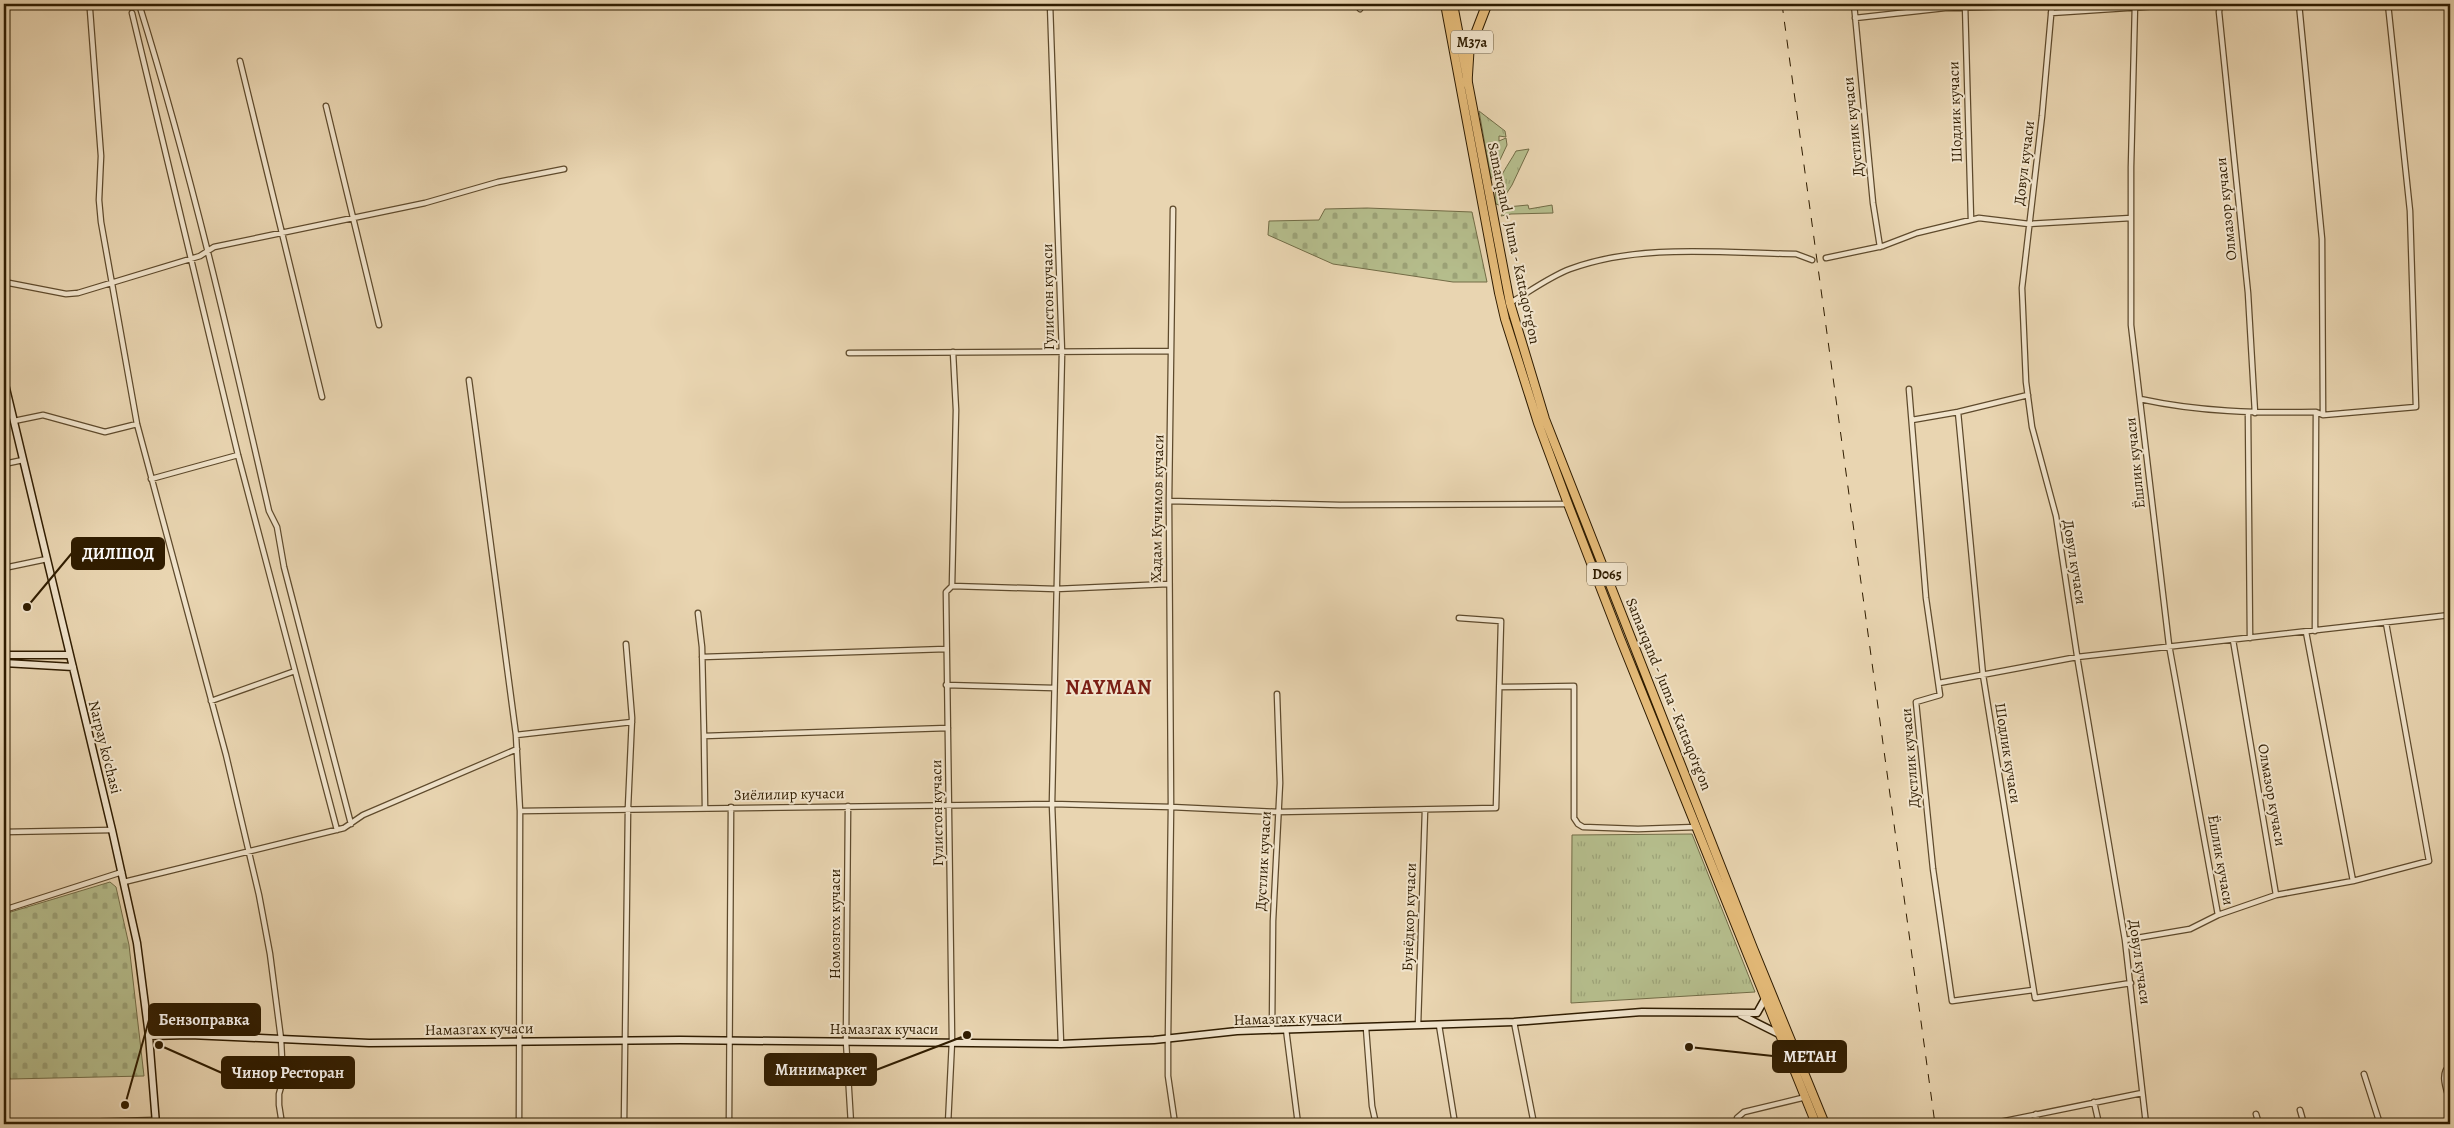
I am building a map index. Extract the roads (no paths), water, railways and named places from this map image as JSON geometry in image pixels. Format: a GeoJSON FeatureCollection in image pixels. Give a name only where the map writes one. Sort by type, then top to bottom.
{"type":"FeatureCollection","features":[{"type":"Feature","properties":{"kind":"highway","name":"M37a"},"geometry":{"type":"LineString","coordinates":[[1467,82],[1469,52],[1488,4]]}},
{"type":"Feature","properties":{"kind":"main road","name":"Samarqand - Juma - Kattaqo‘rg‘on"},"geometry":{"type":"LineString","coordinates":[[1444,4],[1505,319],[1538,423],[1620,638],[1816,1124]]}},
{"type":"Feature","properties":{"kind":"main road","name":"Samarqand - Juma - Kattaqo‘rg‘on"},"geometry":{"type":"LineString","coordinates":[[1453,4],[1510,303],[1545,419],[1825,1124]]}},
{"type":"Feature","properties":{"kind":"main road"},"geometry":{"type":"LineString","coordinates":[[1601,586],[1610,582]]}},
{"type":"Feature","properties":{"kind":"main road"},"geometry":{"type":"LineString","coordinates":[[1678,780],[1686,776]]}},
{"type":"Feature","properties":{"kind":"street"},"geometry":{"type":"LineString","coordinates":[[139,4],[162,79],[209,251],[269,510],[277,527],[284,567],[312,668],[351,824]]}},
{"type":"Feature","properties":{"kind":"street","name":"Гулистон кучаси"},"geometry":{"type":"LineString","coordinates":[[1050,4],[1062,353],[1052,804],[1061,1044]]}},
{"type":"Feature","properties":{"kind":"street"},"geometry":{"type":"LineString","coordinates":[[1360,9],[1363,4]]}},
{"type":"Feature","properties":{"kind":"street","name":"Дустлик кучаси"},"geometry":{"type":"LineString","coordinates":[[1854,4],[1873,202],[1880,247]]}},
{"type":"Feature","properties":{"kind":"street"},"geometry":{"type":"LineString","coordinates":[[1855,18],[1965,6],[2052,4]]}},
{"type":"Feature","properties":{"kind":"street","name":"Довул кучаси"},"geometry":{"type":"LineString","coordinates":[[2052,4],[2042,116],[2022,288],[2028,395],[2032,427],[2056,516],[2077,657],[2125,940],[2146,1124]]}},
{"type":"Feature","properties":{"kind":"street"},"geometry":{"type":"LineString","coordinates":[[2051,13],[2188,4]]}},
{"type":"Feature","properties":{"kind":"street","name":"Олмазор кучаси"},"geometry":{"type":"LineString","coordinates":[[2220,4],[2219,12],[2248,293],[2255,413]]}},
{"type":"Feature","properties":{"kind":"street"},"geometry":{"type":"LineString","coordinates":[[2299,4],[2322,238],[2323,415]]}},
{"type":"Feature","properties":{"kind":"street"},"geometry":{"type":"LineString","coordinates":[[2140,398],[2186,408],[2255,413],[2316,412],[2323,415],[2416,407],[2410,211],[2388,4]]}},
{"type":"Feature","properties":{"kind":"street","name":"Шодлик кучаси"},"geometry":{"type":"LineString","coordinates":[[1965,6],[1971,220]]}},
{"type":"Feature","properties":{"kind":"street","name":"Ёшлик кучаси"},"geometry":{"type":"LineString","coordinates":[[2135,6],[2131,325],[2169,645],[2218,915]]}},
{"type":"Feature","properties":{"kind":"street"},"geometry":{"type":"LineString","coordinates":[[90,10],[101,156],[99,200],[112,283],[137,424],[250,852],[270,954],[283,1080],[279,1105],[282,1124]]}},
{"type":"Feature","properties":{"kind":"street"},"geometry":{"type":"LineString","coordinates":[[132,13],[238,455],[337,830]]}},
{"type":"Feature","properties":{"kind":"street"},"geometry":{"type":"LineString","coordinates":[[240,61],[280,233],[322,397]]}},
{"type":"Feature","properties":{"kind":"street"},"geometry":{"type":"LineString","coordinates":[[326,106],[380,324]]}},
{"type":"Feature","properties":{"kind":"street"},"geometry":{"type":"LineString","coordinates":[[4,282],[66,294],[78,294],[190,260],[214,248],[425,203],[498,182],[564,169]]}},
{"type":"Feature","properties":{"kind":"street","name":"Хадам Кучимов кучаси"},"geometry":{"type":"LineString","coordinates":[[1173,209],[1168,584],[1171,807],[1168,1076],[1175,1124]]}},
{"type":"Feature","properties":{"kind":"street"},"geometry":{"type":"LineString","coordinates":[[1826,258],[1880,247],[1917,233],[1971,220],[1995,218],[2029,224],[2131,218]]}},
{"type":"Feature","properties":{"kind":"street"},"geometry":{"type":"LineString","coordinates":[[1510,303],[1569,270],[1625,256],[1673,252],[1796,254],[1812,260]]}},
{"type":"Feature","properties":{"kind":"street"},"geometry":{"type":"LineString","coordinates":[[849,353],[1172,351]]}},
{"type":"Feature","properties":{"kind":"street","name":"Гулистон кучаси"},"geometry":{"type":"LineString","coordinates":[[948,1124],[952,1042],[946,592],[952,586],[956,410],[953,352]]}},
{"type":"Feature","properties":{"kind":"street","name":"Narpay ko'chasi"},"geometry":{"type":"LineString","coordinates":[[4,380],[122,872],[137,943],[149,1036],[156,1122]]}},
{"type":"Feature","properties":{"kind":"street"},"geometry":{"type":"LineString","coordinates":[[469,380],[517,749],[520,811],[519,1124]]}},
{"type":"Feature","properties":{"kind":"street"},"geometry":{"type":"LineString","coordinates":[[1909,389],[1926,598],[1939,683],[2077,657],[2169,645],[2233,640],[2450,615]]}},
{"type":"Feature","properties":{"kind":"street"},"geometry":{"type":"LineString","coordinates":[[1912,420],[1958,412],[2028,395]]}},
{"type":"Feature","properties":{"kind":"street","name":"Шодлик кучаси"},"geometry":{"type":"LineString","coordinates":[[1958,412],[1983,675],[2033,990]]}},
{"type":"Feature","properties":{"kind":"street"},"geometry":{"type":"LineString","coordinates":[[2248,412],[2250,638]]}},
{"type":"Feature","properties":{"kind":"street"},"geometry":{"type":"LineString","coordinates":[[2315,631],[2316,412]]}},
{"type":"Feature","properties":{"kind":"street"},"geometry":{"type":"LineString","coordinates":[[14,421],[43,416],[105,432],[137,424]]}},
{"type":"Feature","properties":{"kind":"street"},"geometry":{"type":"LineString","coordinates":[[151,479],[238,455]]}},
{"type":"Feature","properties":{"kind":"street"},"geometry":{"type":"LineString","coordinates":[[4,464],[23,460]]}},
{"type":"Feature","properties":{"kind":"street"},"geometry":{"type":"LineString","coordinates":[[1169,501],[1340,505],[1568,504]]}},
{"type":"Feature","properties":{"kind":"street"},"geometry":{"type":"LineString","coordinates":[[4,568],[47,559]]}},
{"type":"Feature","properties":{"kind":"street"},"geometry":{"type":"LineString","coordinates":[[952,586],[1056,589],[1168,584]]}},
{"type":"Feature","properties":{"kind":"street"},"geometry":{"type":"LineString","coordinates":[[698,613],[702,657],[705,808]]}},
{"type":"Feature","properties":{"kind":"street"},"geometry":{"type":"LineString","coordinates":[[1459,618],[1501,621],[1500,687],[1574,686],[1574,818],[1578,824],[1582,827],[1638,829],[1696,826]]}},
{"type":"Feature","properties":{"kind":"street"},"geometry":{"type":"LineString","coordinates":[[2125,940],[2190,929],[2218,915],[2276,895],[2353,881],[2429,861],[2386,623]]}},
{"type":"Feature","properties":{"kind":"street"},"geometry":{"type":"LineString","coordinates":[[2306,632],[2353,881]]}},
{"type":"Feature","properties":{"kind":"street","name":"Олмазор кучаси"},"geometry":{"type":"LineString","coordinates":[[2233,640],[2276,895]]}},
{"type":"Feature","properties":{"kind":"street"},"geometry":{"type":"LineString","coordinates":[[624,1124],[628,808],[632,722],[626,644]]}},
{"type":"Feature","properties":{"kind":"street"},"geometry":{"type":"LineString","coordinates":[[702,657],[946,649]]}},
{"type":"Feature","properties":{"kind":"street"},"geometry":{"type":"LineString","coordinates":[[4,654],[70,655]]}},
{"type":"Feature","properties":{"kind":"street"},"geometry":{"type":"LineString","coordinates":[[4,663],[73,667]]}},
{"type":"Feature","properties":{"kind":"street"},"geometry":{"type":"LineString","coordinates":[[211,701],[295,671]]}},
{"type":"Feature","properties":{"kind":"street","name":"Дустлик кучаси"},"geometry":{"type":"LineString","coordinates":[[1939,683],[1940,695],[1916,702],[1933,869],[1952,1001],[2033,990]]}},
{"type":"Feature","properties":{"kind":"street"},"geometry":{"type":"LineString","coordinates":[[946,685],[1054,688]]}},
{"type":"Feature","properties":{"kind":"street","name":"Зиёлилир кучаси"},"geometry":{"type":"LineString","coordinates":[[520,811],[949,804],[1052,804],[1278,812],[1496,808],[1500,687]]}},
{"type":"Feature","properties":{"kind":"street","name":"Дустлик кучаси"},"geometry":{"type":"LineString","coordinates":[[1272,1030],[1273,921],[1280,783],[1277,694]]}},
{"type":"Feature","properties":{"kind":"street"},"geometry":{"type":"LineString","coordinates":[[516,735],[632,722]]}},
{"type":"Feature","properties":{"kind":"street"},"geometry":{"type":"LineString","coordinates":[[704,736],[948,728]]}},
{"type":"Feature","properties":{"kind":"street"},"geometry":{"type":"LineString","coordinates":[[124,882],[337,830],[363,816],[517,749]]}},
{"type":"Feature","properties":{"kind":"street","name":"Номозгох кучаси"},"geometry":{"type":"LineString","coordinates":[[848,806],[846,1041],[851,1124]]}},
{"type":"Feature","properties":{"kind":"street"},"geometry":{"type":"LineString","coordinates":[[729,1124],[731,808]]}},
{"type":"Feature","properties":{"kind":"street","name":"Бунёдкор кучаси"},"geometry":{"type":"LineString","coordinates":[[1418,1025],[1424,810]]}},
{"type":"Feature","properties":{"kind":"street"},"geometry":{"type":"LineString","coordinates":[[4,832],[112,830]]}},
{"type":"Feature","properties":{"kind":"street"},"geometry":{"type":"LineString","coordinates":[[4,910],[122,872]]}},
{"type":"Feature","properties":{"kind":"street"},"geometry":{"type":"LineString","coordinates":[[2033,990],[2035,998],[2131,983]]}},
{"type":"Feature","properties":{"kind":"street"},"geometry":{"type":"LineString","coordinates":[[1738,1014],[1757,1013],[1766,997]]}},
{"type":"Feature","properties":{"kind":"street","name":"Намазгах кучаси"},"geometry":{"type":"LineString","coordinates":[[149,1036],[190,1035],[369,1043],[520,1040],[729,1040],[1061,1044],[1168,1039],[1237,1031],[1514,1022],[1642,1012],[1738,1014]]}},
{"type":"Feature","properties":{"kind":"street"},"geometry":{"type":"LineString","coordinates":[[1738,1014],[1781,1035]]}},
{"type":"Feature","properties":{"kind":"street"},"geometry":{"type":"LineString","coordinates":[[1514,1022],[1534,1124]]}},
{"type":"Feature","properties":{"kind":"street"},"geometry":{"type":"LineString","coordinates":[[1439,1024],[1455,1124]]}},
{"type":"Feature","properties":{"kind":"street"},"geometry":{"type":"LineString","coordinates":[[1366,1028],[1376,1124]]}},
{"type":"Feature","properties":{"kind":"street"},"geometry":{"type":"LineString","coordinates":[[1286,1029],[1298,1124]]}},
{"type":"Feature","properties":{"kind":"street"},"geometry":{"type":"LineString","coordinates":[[2450,1065],[2444,1071],[2450,1102]]}},
{"type":"Feature","properties":{"kind":"street"},"geometry":{"type":"LineString","coordinates":[[2364,1074],[2380,1124]]}},
{"type":"Feature","properties":{"kind":"street"},"geometry":{"type":"LineString","coordinates":[[1990,1124],[2142,1093]]}},
{"type":"Feature","properties":{"kind":"street"},"geometry":{"type":"LineString","coordinates":[[1737,1124],[1737,1118],[1744,1112],[1806,1098]]}},
{"type":"Feature","properties":{"kind":"street"},"geometry":{"type":"LineString","coordinates":[[2094,1102],[2099,1124]]}},
{"type":"Feature","properties":{"kind":"street"},"geometry":{"type":"LineString","coordinates":[[2300,1110],[2304,1124]]}},
{"type":"Feature","properties":{"kind":"street"},"geometry":{"type":"LineString","coordinates":[[2036,1114],[2038,1124]]}},
{"type":"Feature","properties":{"kind":"street"},"geometry":{"type":"LineString","coordinates":[[2256,1114],[2259,1124]]}},
{"type":"Feature","properties":{"kind":"street"},"geometry":{"type":"LineString","coordinates":[[6,1124],[156,1122]]}},
{"type":"Feature","properties":{"kind":"railway"},"geometry":{"type":"LineString","coordinates":[[1782,4],[1935,1124]]}},
{"type":"Feature","properties":{"kind":"place","name":"ДИЛШОД"},"geometry":{"type":"Point","coordinates":[27,607]}},
{"type":"Feature","properties":{"kind":"place","name":"Минимаркет"},"geometry":{"type":"Point","coordinates":[967,1035]}},
{"type":"Feature","properties":{"kind":"place","name":"Чинор Ресторан"},"geometry":{"type":"Point","coordinates":[159,1045]}},
{"type":"Feature","properties":{"kind":"place","name":"МЕТАН"},"geometry":{"type":"Point","coordinates":[1689,1047]}},
{"type":"Feature","properties":{"kind":"place","name":"Бензоправка"},"geometry":{"type":"Point","coordinates":[125,1105]}},
{"type":"Feature","properties":{"kind":"district","name":"NAYMAN"},"geometry":{"type":"Point","coordinates":[1109,687]}}]}
